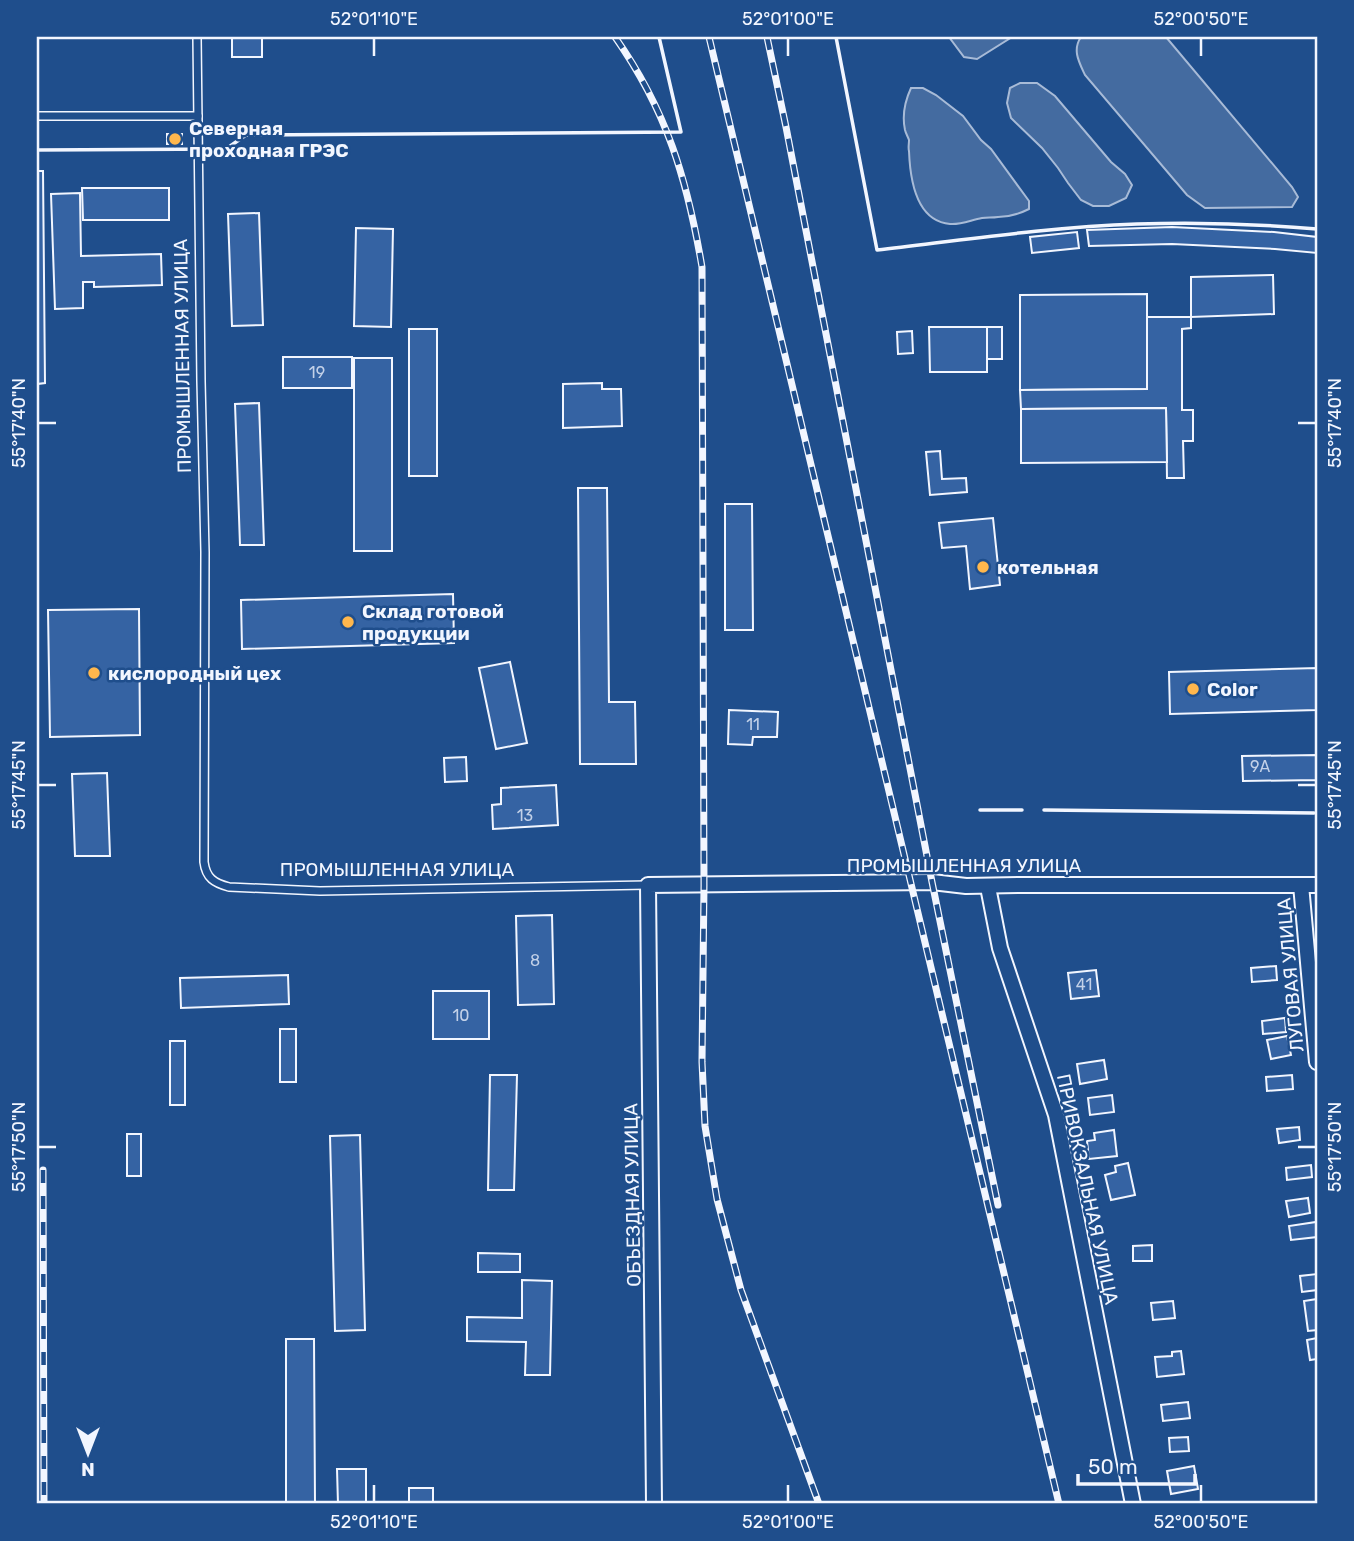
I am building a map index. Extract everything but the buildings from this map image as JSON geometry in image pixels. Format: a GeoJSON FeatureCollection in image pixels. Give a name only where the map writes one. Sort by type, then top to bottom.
{"type":"FeatureCollection","features":[{"type":"Feature","properties":{"kind":"street","name":"ПРОМЫШЛЕННАЯ УЛИЦА"},"geometry":{"type":"LineString","coordinates":[[648,886],[932,882],[988,887],[1317,885]]}},
{"type":"Feature","properties":{"kind":"street","name":"ОБЪЕЗДНАЯ УЛИЦА"},"geometry":{"type":"LineString","coordinates":[[648,886],[654,1504]]}},
{"type":"Feature","properties":{"kind":"street","name":"ЛУГОВАЯ УЛИЦА"},"geometry":{"type":"LineString","coordinates":[[1301,886],[1317,1062]]}},
{"type":"Feature","properties":{"kind":"street","name":"ПРИВОКЗАЛЬНАЯ УЛИЦА"},"geometry":{"type":"LineString","coordinates":[[988,887],[1000,948],[1056,1115],[1133,1504]]}},
{"type":"Feature","properties":{"kind":"lane"},"geometry":{"type":"LineString","coordinates":[[37,116],[198,116],[197,37]]}},
{"type":"Feature","properties":{"kind":"lane","name":"ПРОМЫШЛЕННАЯ УЛИЦА"},"geometry":{"type":"LineString","coordinates":[[198,116],[205,552],[204,863],[208,876],[220,885],[229,887],[320,891],[648,886]]}},
{"type":"Feature","properties":{"kind":"water"},"geometry":{"type":"Polygon","coordinates":[[[949,37],[1012,37],[977,59],[964,57],[949,37]]]}},
{"type":"Feature","properties":{"kind":"water"},"geometry":{"type":"Polygon","coordinates":[[[1081,37],[1166,37],[1292,187],[1298,197],[1292,207],[1205,208],[1187,195],[1085,75],[1077,51],[1081,37]]]}},
{"type":"Feature","properties":{"kind":"water"},"geometry":{"type":"Polygon","coordinates":[[[1020,83],[1037,83],[1055,96],[1111,162],[1125,174],[1132,185],[1126,198],[1109,206],[1093,206],[1081,200],[1042,148],[1011,118],[1007,103],[1010,88],[1020,83]]]}},
{"type":"Feature","properties":{"kind":"water"},"geometry":{"type":"Polygon","coordinates":[[[911,88],[923,88],[936,95],[963,116],[1029,201],[1029,209],[1010,216],[954,224],[939,221],[929,215],[917,196],[911,173],[909,140],[904,119],[911,88]]]}},
{"type":"Feature","properties":{"kind":"railway"},"geometry":{"type":"LineString","coordinates":[[615,37],[648,92],[672,147],[682,175],[702,267],[702,1062],[705,1126],[717,1199],[741,1290],[819,1504]]}},
{"type":"Feature","properties":{"kind":"railway"},"geometry":{"type":"LineString","coordinates":[[709,37],[1059,1504]]}},
{"type":"Feature","properties":{"kind":"railway"},"geometry":{"type":"LineString","coordinates":[[767,37],[998,1205]]}},
{"type":"Feature","properties":{"kind":"railway"},"geometry":{"type":"LineString","coordinates":[[43,1170],[44,1504]]}},
{"type":"Feature","properties":{"kind":"fence"},"geometry":{"type":"LineString","coordinates":[[176,150],[212,149]]}},
{"type":"Feature","properties":{"kind":"wall"},"geometry":{"type":"LineString","coordinates":[[37,150],[226,149],[246,135],[681,132],[659,37]]}},
{"type":"Feature","properties":{"kind":"wall"},"geometry":{"type":"LineString","coordinates":[[836,37],[877,250],[1039,231],[1137,224],[1227,224],[1317,229]]}},
{"type":"Feature","properties":{"kind":"wall"},"geometry":{"type":"LineString","coordinates":[[980,810],[1022,810]]}},
{"type":"Feature","properties":{"kind":"wall"},"geometry":{"type":"LineString","coordinates":[[1044,810],[1314,813]]}},
{"type":"Feature","properties":{"kind":"place","name":"Северная проходная ГРЭС"},"geometry":{"type":"Point","coordinates":[175,139]}},
{"type":"Feature","properties":{"kind":"place","name":"котельная"},"geometry":{"type":"Point","coordinates":[983,567]}},
{"type":"Feature","properties":{"kind":"place","name":"Склад готовой продукции"},"geometry":{"type":"Point","coordinates":[348,622]}},
{"type":"Feature","properties":{"kind":"place","name":"кислородный цех"},"geometry":{"type":"Point","coordinates":[94,673]}},
{"type":"Feature","properties":{"kind":"place","name":"Color"},"geometry":{"type":"Point","coordinates":[1193,689]}}]}
